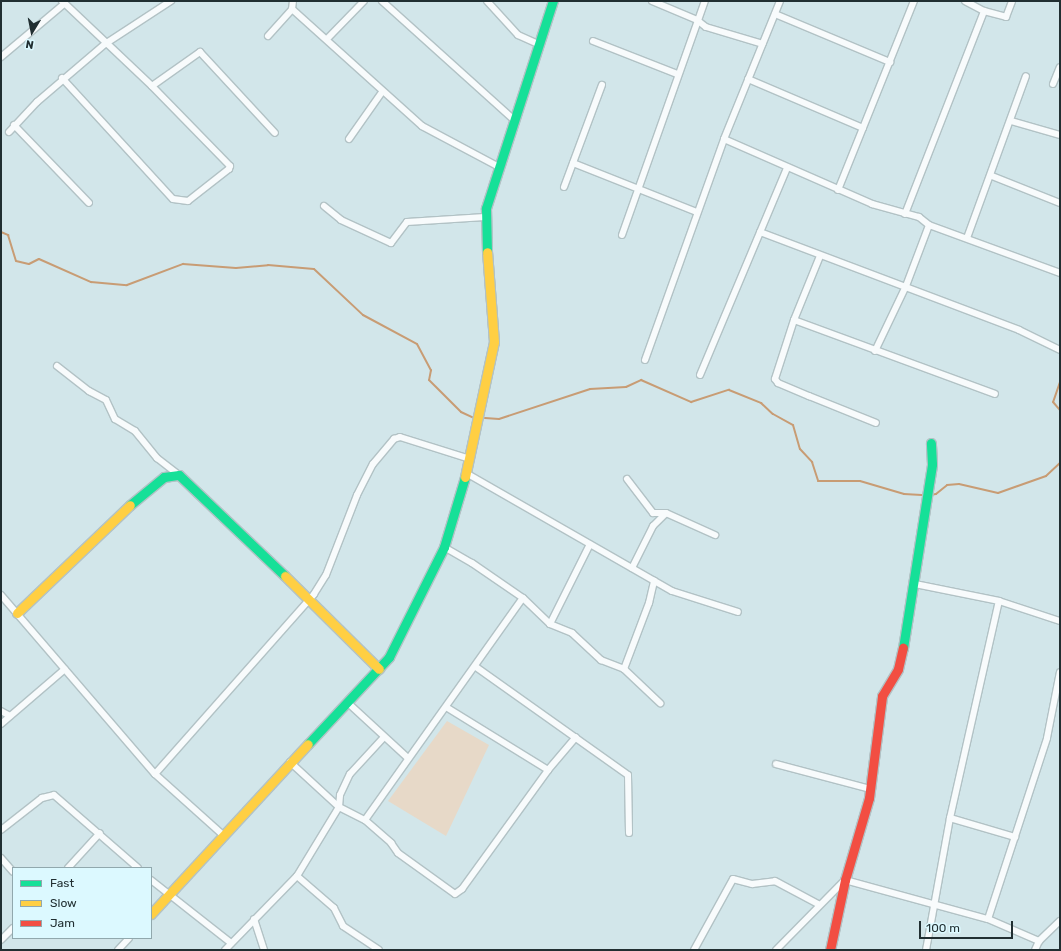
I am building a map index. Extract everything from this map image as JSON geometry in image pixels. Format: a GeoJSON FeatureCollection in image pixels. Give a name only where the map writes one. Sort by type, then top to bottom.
{"type":"FeatureCollection","features":[{"type":"Feature","properties":{"kind":"street"},"geometry":{"type":"LineString","coordinates":[[9,132],[14,125],[62,78],[105,44],[171,1]]}},
{"type":"Feature","properties":{"kind":"street"},"geometry":{"type":"LineString","coordinates":[[268,36],[292,9],[293,1]]}},
{"type":"Feature","properties":{"kind":"street"},"geometry":{"type":"LineString","coordinates":[[327,39],[364,1]]}},
{"type":"Feature","properties":{"kind":"street"},"geometry":{"type":"LineString","coordinates":[[382,1],[513,119]]}},
{"type":"Feature","properties":{"kind":"street"},"geometry":{"type":"LineString","coordinates":[[487,1],[518,35],[538,44]]}},
{"type":"Feature","properties":{"kind":"street"},"geometry":{"type":"LineString","coordinates":[[152,913],[290,762],[379,669],[401,638],[444,547],[470,459],[494,342],[486,217],[513,119],[552,1]]}},
{"type":"Feature","properties":{"kind":"street"},"geometry":{"type":"LineString","coordinates":[[652,1],[697,20],[706,27],[763,44]]}},
{"type":"Feature","properties":{"kind":"street"},"geometry":{"type":"LineString","coordinates":[[622,235],[705,1]]}},
{"type":"Feature","properties":{"kind":"street"},"geometry":{"type":"LineString","coordinates":[[645,360],[724,139],[780,1]]}},
{"type":"Feature","properties":{"kind":"street"},"geometry":{"type":"LineString","coordinates":[[838,190],[914,1]]}},
{"type":"Feature","properties":{"kind":"street"},"geometry":{"type":"LineString","coordinates":[[965,1],[984,12],[1008,16],[1012,1]]}},
{"type":"Feature","properties":{"kind":"street"},"geometry":{"type":"LineString","coordinates":[[1,57],[63,2],[105,44],[152,86],[230,166],[229,169],[188,201],[173,199],[62,78]]}},
{"type":"Feature","properties":{"kind":"street"},"geometry":{"type":"LineString","coordinates":[[292,9],[327,39],[382,92],[422,126],[499,167]]}},
{"type":"Feature","properties":{"kind":"street"},"geometry":{"type":"LineString","coordinates":[[905,214],[984,12]]}},
{"type":"Feature","properties":{"kind":"street"},"geometry":{"type":"LineString","coordinates":[[775,14],[890,62]]}},
{"type":"Feature","properties":{"kind":"street"},"geometry":{"type":"LineString","coordinates":[[593,41],[678,74]]}},
{"type":"Feature","properties":{"kind":"street"},"geometry":{"type":"LineString","coordinates":[[152,86],[200,52],[275,133]]}},
{"type":"Feature","properties":{"kind":"street"},"geometry":{"type":"LineString","coordinates":[[1053,84],[1060,67]]}},
{"type":"Feature","properties":{"kind":"street"},"geometry":{"type":"LineString","coordinates":[[967,238],[992,176],[1026,76]]}},
{"type":"Feature","properties":{"kind":"street"},"geometry":{"type":"LineString","coordinates":[[748,78],[863,128]]}},
{"type":"Feature","properties":{"kind":"street"},"geometry":{"type":"LineString","coordinates":[[564,187],[602,85]]}},
{"type":"Feature","properties":{"kind":"street"},"geometry":{"type":"LineString","coordinates":[[349,139],[382,92]]}},
{"type":"Feature","properties":{"kind":"street"},"geometry":{"type":"LineString","coordinates":[[1011,121],[1060,135]]}},
{"type":"Feature","properties":{"kind":"street"},"geometry":{"type":"LineString","coordinates":[[14,125],[89,203]]}},
{"type":"Feature","properties":{"kind":"street"},"geometry":{"type":"LineString","coordinates":[[724,139],[838,190],[905,214],[920,217],[929,225],[1060,273]]}},
{"type":"Feature","properties":{"kind":"street"},"geometry":{"type":"LineString","coordinates":[[573,163],[637,190],[697,212]]}},
{"type":"Feature","properties":{"kind":"street"},"geometry":{"type":"LineString","coordinates":[[700,375],[787,168]]}},
{"type":"Feature","properties":{"kind":"street"},"geometry":{"type":"LineString","coordinates":[[992,176],[1060,203]]}},
{"type":"Feature","properties":{"kind":"street"},"geometry":{"type":"LineString","coordinates":[[324,206],[340,220],[391,243],[407,222],[486,217]]}},
{"type":"Feature","properties":{"kind":"street"},"geometry":{"type":"LineString","coordinates":[[875,351],[906,286],[929,225]]}},
{"type":"Feature","properties":{"kind":"street"},"geometry":{"type":"LineString","coordinates":[[760,232],[820,256],[906,286],[1020,330],[1060,350]]}},
{"type":"Feature","properties":{"kind":"street"},"geometry":{"type":"LineString","coordinates":[[820,256],[794,320],[776,381],[876,423]]}},
{"type":"Feature","properties":{"kind":"street"},"geometry":{"type":"LineString","coordinates":[[794,320],[995,394]]}},
{"type":"Feature","properties":{"kind":"street"},"geometry":{"type":"LineString","coordinates":[[57,366],[89,391],[106,400],[115,419],[135,431],[165,465],[179,475],[310,600],[379,669]]}},
{"type":"Feature","properties":{"kind":"street"},"geometry":{"type":"LineString","coordinates":[[156,774],[310,600],[326,575],[357,495],[373,464],[394,439],[400,437],[470,459]]}},
{"type":"Feature","properties":{"kind":"street"},"geometry":{"type":"LineString","coordinates":[[830,950],[845,880],[860,832],[878,750],[882,696],[885,688],[898,669],[915,584],[932,464],[931,443]]}},
{"type":"Feature","properties":{"kind":"street"},"geometry":{"type":"LineString","coordinates":[[164,477],[165,465]]}},
{"type":"Feature","properties":{"kind":"street"},"geometry":{"type":"LineString","coordinates":[[466,473],[681,596],[738,612]]}},
{"type":"Feature","properties":{"kind":"street"},"geometry":{"type":"LineString","coordinates":[[17,613],[147,489],[164,477],[179,475]]}},
{"type":"Feature","properties":{"kind":"street"},"geometry":{"type":"LineString","coordinates":[[627,479],[653,513],[666,513],[715,535]]}},
{"type":"Feature","properties":{"kind":"street"},"geometry":{"type":"LineString","coordinates":[[632,568],[653,526],[666,513]]}},
{"type":"Feature","properties":{"kind":"street"},"geometry":{"type":"LineString","coordinates":[[550,624],[590,544]]}},
{"type":"Feature","properties":{"kind":"street"},"geometry":{"type":"LineString","coordinates":[[444,547],[472,563],[523,598],[550,624],[572,633],[601,660],[624,669],[660,703]]}},
{"type":"Feature","properties":{"kind":"street"},"geometry":{"type":"LineString","coordinates":[[624,669],[649,603],[654,581]]}},
{"type":"Feature","properties":{"kind":"street"},"geometry":{"type":"LineString","coordinates":[[915,584],[999,601],[1060,621]]}},
{"type":"Feature","properties":{"kind":"street"},"geometry":{"type":"LineString","coordinates":[[1,595],[156,774],[223,835]]}},
{"type":"Feature","properties":{"kind":"street"},"geometry":{"type":"LineString","coordinates":[[365,820],[408,758],[476,667],[523,598]]}},
{"type":"Feature","properties":{"kind":"street"},"geometry":{"type":"LineString","coordinates":[[926,950],[932,905],[950,818],[999,601]]}},
{"type":"Feature","properties":{"kind":"street"},"geometry":{"type":"LineString","coordinates":[[476,667],[628,774],[629,833]]}},
{"type":"Feature","properties":{"kind":"street"},"geometry":{"type":"LineString","coordinates":[[1,724],[65,669]]}},
{"type":"Feature","properties":{"kind":"street"},"geometry":{"type":"LineString","coordinates":[[988,919],[1046,738],[1060,672]]}},
{"type":"Feature","properties":{"kind":"street"},"geometry":{"type":"LineString","coordinates":[[347,702],[408,758]]}},
{"type":"Feature","properties":{"kind":"street"},"geometry":{"type":"LineString","coordinates":[[446,707],[548,770]]}},
{"type":"Feature","properties":{"kind":"street"},"geometry":{"type":"LineString","coordinates":[[1,711],[10,716]]}},
{"type":"Feature","properties":{"kind":"street"},"geometry":{"type":"LineString","coordinates":[[225,950],[297,876],[339,807],[340,795],[350,774],[384,737]]}},
{"type":"Feature","properties":{"kind":"street"},"geometry":{"type":"LineString","coordinates":[[290,762],[339,807],[365,820],[392,842],[398,853],[455,894],[462,889],[548,770],[576,737]]}},
{"type":"Feature","properties":{"kind":"street"},"geometry":{"type":"LineString","coordinates":[[776,764],[870,789]]}},
{"type":"Feature","properties":{"kind":"street"},"geometry":{"type":"LineString","coordinates":[[1,830],[22,812],[50,794],[100,833],[137,867]]}},
{"type":"Feature","properties":{"kind":"street"},"geometry":{"type":"LineString","coordinates":[[950,818],[1015,837]]}},
{"type":"Feature","properties":{"kind":"street"},"geometry":{"type":"LineString","coordinates":[[69,867],[100,833]]}},
{"type":"Feature","properties":{"kind":"street"},"geometry":{"type":"LineString","coordinates":[[1,858],[12,871]]}},
{"type":"Feature","properties":{"kind":"street"},"geometry":{"type":"LineString","coordinates":[[297,876],[334,908],[343,926],[379,950]]}},
{"type":"Feature","properties":{"kind":"street"},"geometry":{"type":"LineString","coordinates":[[694,950],[733,878],[752,884],[775,881],[818,904]]}},
{"type":"Feature","properties":{"kind":"street"},"geometry":{"type":"LineString","coordinates":[[776,950],[818,904],[845,880]]}},
{"type":"Feature","properties":{"kind":"street"},"geometry":{"type":"LineString","coordinates":[[845,880],[932,905],[988,919],[1039,941]]}},
{"type":"Feature","properties":{"kind":"street"},"geometry":{"type":"LineString","coordinates":[[152,881],[168,895],[231,943]]}},
{"type":"Feature","properties":{"kind":"street"},"geometry":{"type":"LineString","coordinates":[[254,919],[264,950]]}},
{"type":"Feature","properties":{"kind":"street"},"geometry":{"type":"LineString","coordinates":[[1035,950],[1039,941],[1060,922]]}},
{"type":"Feature","properties":{"kind":"street"},"geometry":{"type":"LineString","coordinates":[[1,940],[12,929]]}},
{"type":"Feature","properties":{"kind":"street"},"geometry":{"type":"LineString","coordinates":[[118,950],[128,939]]}},
{"type":"Feature","properties":{"kind":"shaded area"},"geometry":{"type":"Polygon","coordinates":[[[447,721],[489,745],[446,836],[388,801],[447,721]]]}},
{"type":"Feature","properties":{"kind":"waterway"},"geometry":{"type":"LineString","coordinates":[[1,232],[8,235],[16,261],[29,264],[39,259],[91,282],[127,285],[183,264],[236,268],[268,265],[314,269],[363,315],[417,344],[431,370],[429,380],[461,412],[474,418]]}},
{"type":"Feature","properties":{"kind":"waterway"},"geometry":{"type":"LineString","coordinates":[[485,418],[499,419],[590,389],[626,387],[641,380],[691,402],[729,390],[761,403],[773,414],[793,425],[800,449],[812,462],[818,481],[860,481],[904,494],[926,495]]}},
{"type":"Feature","properties":{"kind":"waterway"},"geometry":{"type":"LineString","coordinates":[[1060,382],[1053,402],[1060,410]]}},
{"type":"Feature","properties":{"kind":"waterway"},"geometry":{"type":"LineString","coordinates":[[930,495],[936,494],[947,485],[959,484],[998,493],[1046,476],[1060,463]]}},
{"type":"Feature","properties":{"kind":"traffic: fast"},"geometry":{"type":"LineString","coordinates":[[487,252],[486,208],[553,1]]}},
{"type":"Feature","properties":{"kind":"traffic: fast"},"geometry":{"type":"LineString","coordinates":[[903,648],[932,464],[931,443]]}},
{"type":"Feature","properties":{"kind":"traffic: fast"},"geometry":{"type":"LineString","coordinates":[[130,505],[164,477],[179,475],[285,576]]}},
{"type":"Feature","properties":{"kind":"traffic: fast"},"geometry":{"type":"LineString","coordinates":[[308,744],[389,657],[444,547],[465,477]]}},
{"type":"Feature","properties":{"kind":"traffic: slow"},"geometry":{"type":"LineString","coordinates":[[465,477],[494,342],[487,252]]}},
{"type":"Feature","properties":{"kind":"traffic: slow"},"geometry":{"type":"LineString","coordinates":[[17,613],[130,505]]}},
{"type":"Feature","properties":{"kind":"traffic: slow"},"geometry":{"type":"LineString","coordinates":[[285,576],[379,669]]}},
{"type":"Feature","properties":{"kind":"traffic: slow"},"geometry":{"type":"LineString","coordinates":[[152,913],[308,744]]}},
{"type":"Feature","properties":{"kind":"traffic: jam"},"geometry":{"type":"LineString","coordinates":[[830,950],[845,880],[869,798],[882,696],[898,669],[903,648]]}}]}
